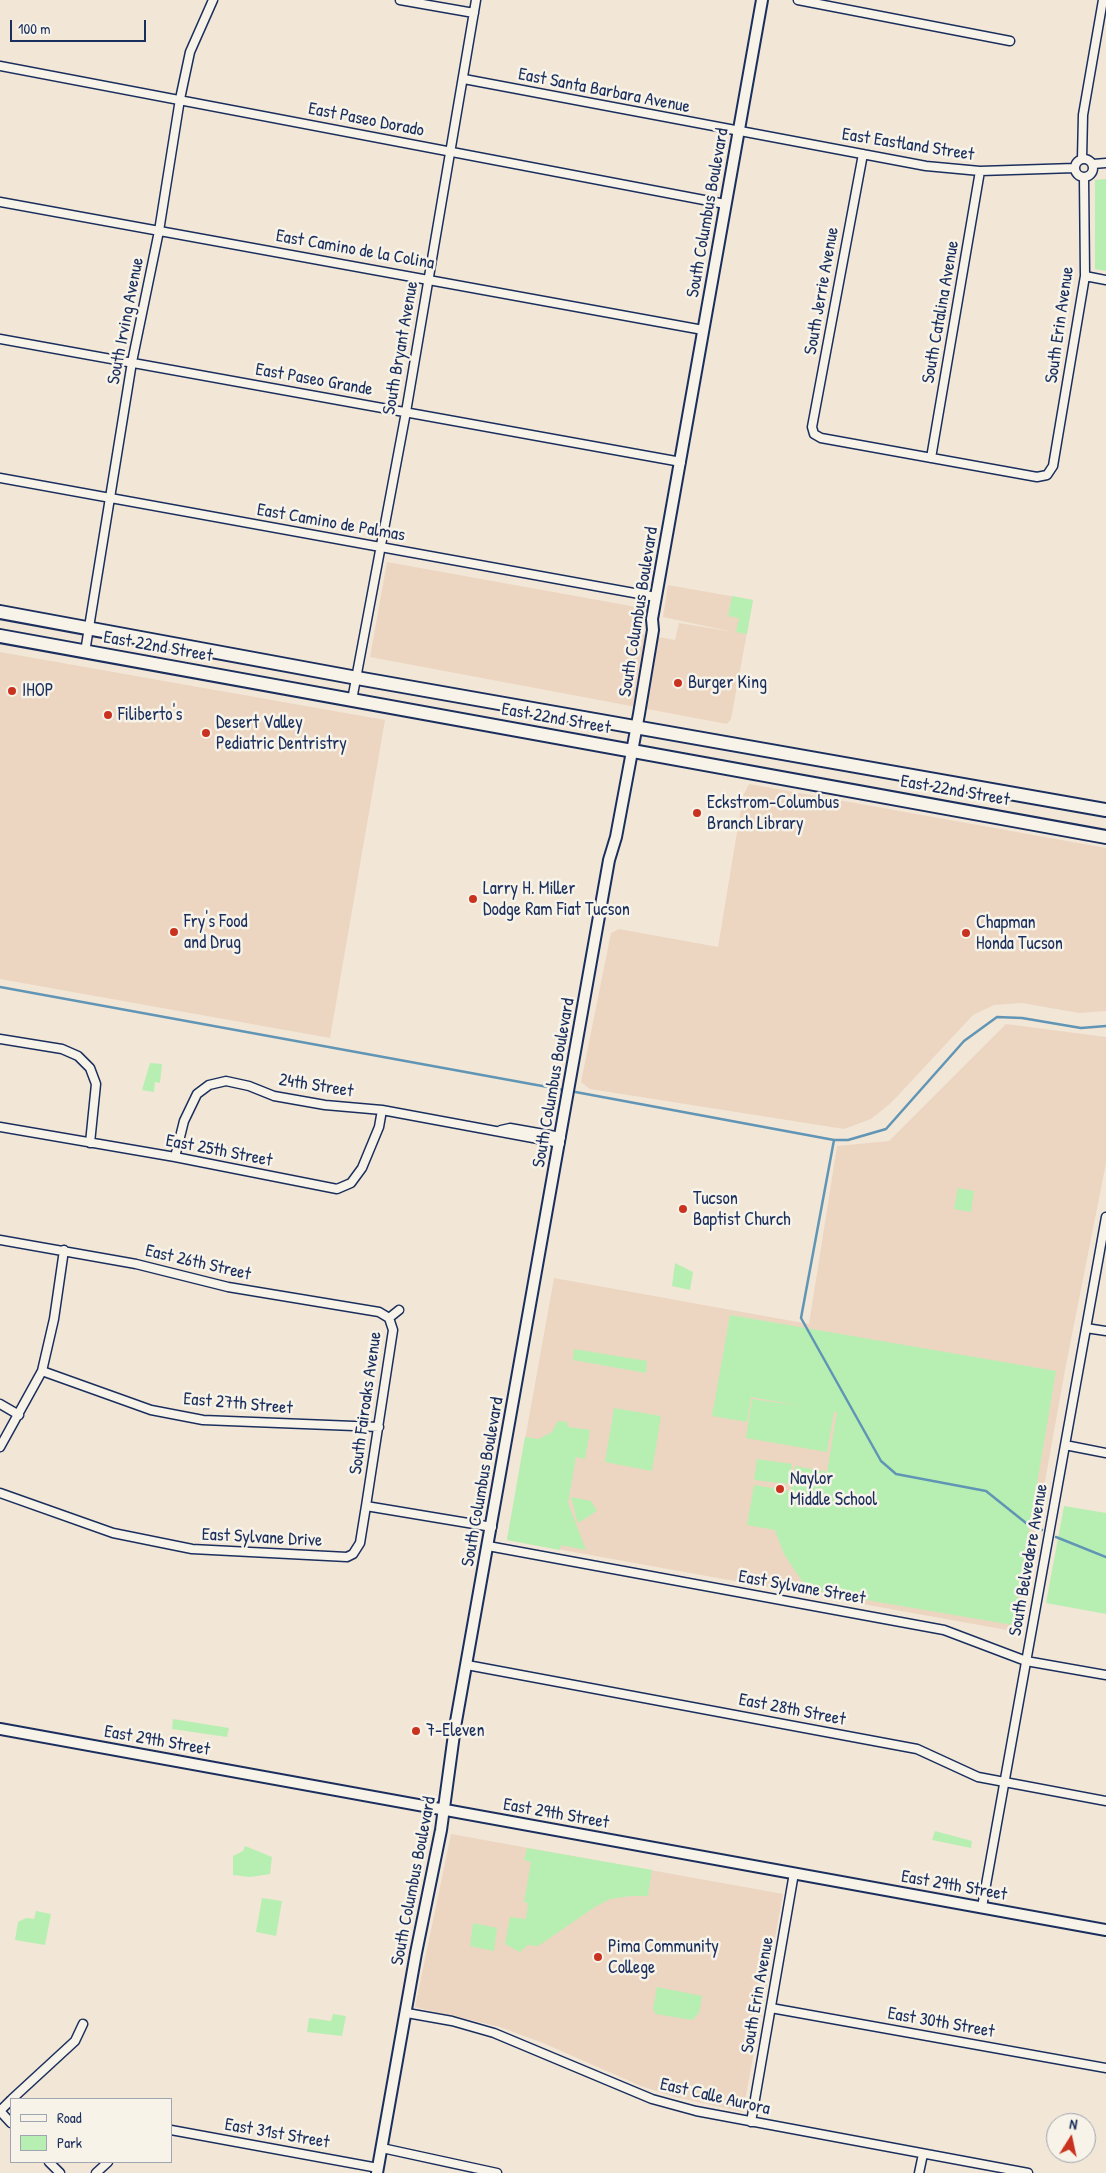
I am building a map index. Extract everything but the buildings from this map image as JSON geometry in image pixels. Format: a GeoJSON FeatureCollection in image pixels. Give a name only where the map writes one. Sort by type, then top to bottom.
{"type":"FeatureCollection","features":[{"type":"Feature","properties":{"kind":"main road","name":"East 22nd Street"},"geometry":{"type":"LineString","coordinates":[[0,612],[357,678],[1106,810]]}},
{"type":"Feature","properties":{"kind":"main road","name":"East 22nd Street"},"geometry":{"type":"LineString","coordinates":[[0,636],[1106,837]]}},
{"type":"Feature","properties":{"kind":"street","name":"South Irving Avenue"},"geometry":{"type":"LineString","coordinates":[[85,652],[132,362],[158,231],[180,99],[190,52],[213,0]]}},
{"type":"Feature","properties":{"kind":"street"},"geometry":{"type":"LineString","coordinates":[[400,0],[474,13]]}},
{"type":"Feature","properties":{"kind":"street","name":"South Bryant Avenue"},"geometry":{"type":"LineString","coordinates":[[352,700],[406,412],[476,0]]}},
{"type":"Feature","properties":{"kind":"street","name":"South Columbus Boulevard"},"geometry":{"type":"LineString","coordinates":[[378,2170],[445,1810],[455,1727],[608,868],[616,837],[632,750],[653,630],[652,620],[762,0]]}},
{"type":"Feature","properties":{"kind":"street"},"geometry":{"type":"LineString","coordinates":[[798,0],[1010,42]]}},
{"type":"Feature","properties":{"kind":"street"},"geometry":{"type":"LineString","coordinates":[[1082,159],[1083,115],[1102,34],[1104,0]]}},
{"type":"Feature","properties":{"kind":"street","name":"East Paseo Dorado"},"geometry":{"type":"LineString","coordinates":[[0,66],[725,204]]}},
{"type":"Feature","properties":{"kind":"street","name":"East Santa Barbara Avenue"},"geometry":{"type":"LineString","coordinates":[[464,79],[739,132]]}},
{"type":"Feature","properties":{"kind":"street","name":"East Eastland Street"},"geometry":{"type":"LineString","coordinates":[[739,132],[926,166],[980,171],[1075,168]]}},
{"type":"Feature","properties":{"kind":"street","name":"South Jerrie Avenue"},"geometry":{"type":"LineString","coordinates":[[862,154],[812,427],[814,434],[821,438],[931,458]]}},
{"type":"Feature","properties":{"kind":"street"},"geometry":{"type":"LineString","coordinates":[[1082,159],[1088,159],[1092,164],[1092,172],[1084,177],[1077,174],[1076,163],[1082,159]]}},
{"type":"Feature","properties":{"kind":"street"},"geometry":{"type":"LineString","coordinates":[[1092,164],[1106,163]]}},
{"type":"Feature","properties":{"kind":"street","name":"South Catalina Avenue"},"geometry":{"type":"LineString","coordinates":[[931,458],[980,171]]}},
{"type":"Feature","properties":{"kind":"street","name":"South Erin Avenue"},"geometry":{"type":"LineString","coordinates":[[931,458],[1045,478],[1053,466],[1085,276],[1084,177]]}},
{"type":"Feature","properties":{"kind":"street","name":"East Camino de la Colina"},"geometry":{"type":"LineString","coordinates":[[0,202],[428,278],[704,330]]}},
{"type":"Feature","properties":{"kind":"street"},"geometry":{"type":"LineString","coordinates":[[1085,276],[1106,280]]}},
{"type":"Feature","properties":{"kind":"street","name":"East Paseo Grande"},"geometry":{"type":"LineString","coordinates":[[0,339],[680,462]]}},
{"type":"Feature","properties":{"kind":"street","name":"East Camino de Palmas"},"geometry":{"type":"LineString","coordinates":[[0,478],[656,597]]}},
{"type":"Feature","properties":{"kind":"street"},"geometry":{"type":"LineString","coordinates":[[0,1039],[62,1049],[78,1056],[90,1068],[96,1084],[90,1142]]}},
{"type":"Feature","properties":{"kind":"street","name":"24th Street"},"geometry":{"type":"LineString","coordinates":[[175,1157],[184,1121],[198,1094],[209,1085],[219,1082],[236,1082],[274,1096],[325,1105],[382,1110],[501,1130],[510,1128],[560,1140]]}},
{"type":"Feature","properties":{"kind":"street","name":"East 25th Street"},"geometry":{"type":"LineString","coordinates":[[0,1127],[175,1157],[337,1190],[352,1183],[362,1168],[379,1127],[382,1110]]}},
{"type":"Feature","properties":{"kind":"street","name":"South Belvedere Avenue"},"geometry":{"type":"LineString","coordinates":[[982,1907],[1106,1217]]}},
{"type":"Feature","properties":{"kind":"street","name":"East 26th Street"},"geometry":{"type":"LineString","coordinates":[[0,1240],[136,1264],[228,1287],[378,1312],[388,1318]]}},
{"type":"Feature","properties":{"kind":"street"},"geometry":{"type":"LineString","coordinates":[[0,1447],[42,1371],[54,1320],[64,1250]]}},
{"type":"Feature","properties":{"kind":"street","name":"South Fairoaks Avenue"},"geometry":{"type":"LineString","coordinates":[[366,1506],[393,1330],[388,1318],[399,1310]]}},
{"type":"Feature","properties":{"kind":"street"},"geometry":{"type":"LineString","coordinates":[[1086,1328],[1106,1331]]}},
{"type":"Feature","properties":{"kind":"street","name":"East 27th Street"},"geometry":{"type":"LineString","coordinates":[[42,1371],[152,1410],[203,1420],[379,1427]]}},
{"type":"Feature","properties":{"kind":"street"},"geometry":{"type":"LineString","coordinates":[[0,1404],[19,1415]]}},
{"type":"Feature","properties":{"kind":"street"},"geometry":{"type":"LineString","coordinates":[[1065,1445],[1106,1453]]}},
{"type":"Feature","properties":{"kind":"street","name":"East Sylvane Drive"},"geometry":{"type":"LineString","coordinates":[[0,1493],[114,1533],[169,1546],[341,1557],[353,1554]]}},
{"type":"Feature","properties":{"kind":"street"},"geometry":{"type":"LineString","coordinates":[[359,1562],[353,1554],[360,1543],[366,1506],[492,1527]]}},
{"type":"Feature","properties":{"kind":"street","name":"East Sylvane Street"},"geometry":{"type":"LineString","coordinates":[[488,1546],[944,1630],[1026,1660],[1106,1675]]}},
{"type":"Feature","properties":{"kind":"street","name":"East 28th Street"},"geometry":{"type":"LineString","coordinates":[[467,1665],[917,1749],[978,1777],[1106,1801]]}},
{"type":"Feature","properties":{"kind":"street","name":"East 29th Street"},"geometry":{"type":"LineString","coordinates":[[0,1728],[1106,1930]]}},
{"type":"Feature","properties":{"kind":"street","name":"South Erin Avenue"},"geometry":{"type":"LineString","coordinates":[[751,2122],[794,1873]]}},
{"type":"Feature","properties":{"kind":"street","name":"East 30th Street"},"geometry":{"type":"LineString","coordinates":[[771,2008],[1106,2068]]}},
{"type":"Feature","properties":{"kind":"street","name":"East Calle Aurora"},"geometry":{"type":"LineString","coordinates":[[407,2013],[452,2021],[494,2033],[652,2099],[696,2111],[1028,2173]]}},
{"type":"Feature","properties":{"kind":"street"},"geometry":{"type":"LineString","coordinates":[[14,2098],[75,2041],[83,2024]]}},
{"type":"Feature","properties":{"kind":"street"},"geometry":{"type":"LineString","coordinates":[[10,2102],[0,2111],[10,2121]]}},
{"type":"Feature","properties":{"kind":"street","name":"East 31st Street"},"geometry":{"type":"LineString","coordinates":[[172,2130],[378,2170]]}},
{"type":"Feature","properties":{"kind":"street"},"geometry":{"type":"LineString","coordinates":[[382,2148],[497,2173]]}},
{"type":"Feature","properties":{"kind":"street"},"geometry":{"type":"LineString","coordinates":[[919,2173],[923,2154]]}},
{"type":"Feature","properties":{"kind":"street"},"geometry":{"type":"LineString","coordinates":[[50,2163],[60,2173]]}},
{"type":"Feature","properties":{"kind":"street"},"geometry":{"type":"LineString","coordinates":[[96,2173],[107,2163]]}},
{"type":"Feature","properties":{"kind":"shaded area"},"geometry":{"type":"Polygon","coordinates":[[[387,562],[642,608],[637,633],[675,640],[679,623],[733,632],[663,617],[668,585],[753,600],[731,719],[727,724],[370,657],[387,562]]]}},
{"type":"Feature","properties":{"kind":"shaded area"},"geometry":{"type":"Polygon","coordinates":[[[0,652],[385,720],[330,1038],[0,979],[0,652]]]}},
{"type":"Feature","properties":{"kind":"shaded area"},"geometry":{"type":"Polygon","coordinates":[[[749,784],[1106,848],[1106,1011],[1079,1013],[1022,1003],[994,1005],[973,1015],[891,1103],[871,1119],[844,1129],[590,1089],[581,1082],[611,933],[619,929],[718,947],[743,796],[749,784]]]}},
{"type":"Feature","properties":{"kind":"shaded area","name":"Naylor Middle School"},"geometry":{"type":"Polygon","coordinates":[[[1006,1024],[1106,1037],[1106,1163],[1065,1370],[1018,1632],[507,1540],[554,1278],[809,1324],[837,1146],[889,1141],[1006,1024]]]}},
{"type":"Feature","properties":{"kind":"shaded area","name":"Pima Community College"},"geometry":{"type":"Polygon","coordinates":[[[451,1834],[783,1894],[743,2112],[675,2097],[641,2086],[543,2043],[500,2027],[415,2007],[451,1834]]]}},
{"type":"Feature","properties":{"kind":"green space"},"geometry":{"type":"Polygon","coordinates":[[[1106,179],[1106,271],[1095,269],[1095,180],[1106,179]]]}},
{"type":"Feature","properties":{"kind":"green space"},"geometry":{"type":"Polygon","coordinates":[[[732,596],[753,600],[747,634],[736,632],[739,618],[728,616],[732,596]]]}},
{"type":"Feature","properties":{"kind":"green space"},"geometry":{"type":"Polygon","coordinates":[[[150,1063],[162,1064],[160,1083],[155,1082],[154,1092],[142,1090],[150,1063]]]}},
{"type":"Feature","properties":{"kind":"green space"},"geometry":{"type":"Polygon","coordinates":[[[958,1188],[974,1191],[971,1212],[954,1209],[958,1188]]]}},
{"type":"Feature","properties":{"kind":"green space"},"geometry":{"type":"Polygon","coordinates":[[[675,1263],[693,1272],[690,1290],[672,1286],[675,1263]]]}},
{"type":"Feature","properties":{"kind":"green space"},"geometry":{"type":"Polygon","coordinates":[[[730,1315],[1056,1371],[1013,1625],[808,1590],[784,1554],[775,1530],[747,1525],[754,1485],[791,1491],[795,1466],[827,1472],[837,1412],[834,1412],[827,1452],[746,1438],[752,1399],[801,1406],[751,1397],[747,1422],[712,1416],[730,1315]]]}},
{"type":"Feature","properties":{"kind":"green space"},"geometry":{"type":"Polygon","coordinates":[[[574,1349],[647,1361],[646,1373],[573,1360],[574,1349]]]}},
{"type":"Feature","properties":{"kind":"green space"},"geometry":{"type":"Polygon","coordinates":[[[614,1408],[661,1416],[652,1471],[605,1462],[614,1408]]]}},
{"type":"Feature","properties":{"kind":"green space"},"geometry":{"type":"Polygon","coordinates":[[[558,1421],[567,1422],[568,1427],[590,1430],[585,1459],[576,1457],[568,1503],[586,1550],[561,1545],[560,1550],[507,1540],[525,1437],[539,1439],[552,1432],[558,1421]]]}},
{"type":"Feature","properties":{"kind":"green space"},"geometry":{"type":"Polygon","coordinates":[[[757,1459],[792,1464],[789,1484],[754,1480],[757,1459]]]}},
{"type":"Feature","properties":{"kind":"green space"},"geometry":{"type":"Polygon","coordinates":[[[571,1497],[591,1501],[597,1511],[578,1523],[571,1497]]]}},
{"type":"Feature","properties":{"kind":"green space"},"geometry":{"type":"Polygon","coordinates":[[[1064,1506],[1106,1513],[1106,1614],[1046,1603],[1064,1506]]]}},
{"type":"Feature","properties":{"kind":"green space"},"geometry":{"type":"Polygon","coordinates":[[[173,1719],[229,1728],[227,1737],[172,1729],[173,1719]]]}},
{"type":"Feature","properties":{"kind":"green space"},"geometry":{"type":"Polygon","coordinates":[[[935,1831],[972,1841],[971,1848],[932,1840],[935,1831]]]}},
{"type":"Feature","properties":{"kind":"green space"},"geometry":{"type":"Polygon","coordinates":[[[245,1846],[272,1857],[270,1874],[250,1877],[233,1875],[233,1856],[243,1851],[245,1846]]]}},
{"type":"Feature","properties":{"kind":"green space"},"geometry":{"type":"Polygon","coordinates":[[[527,1848],[652,1870],[648,1896],[610,1899],[595,1907],[538,1946],[528,1945],[520,1952],[505,1944],[510,1917],[526,1919],[528,1903],[524,1902],[531,1862],[524,1860],[527,1848]]]}},
{"type":"Feature","properties":{"kind":"green space"},"geometry":{"type":"Polygon","coordinates":[[[262,1898],[282,1901],[276,1936],[256,1932],[262,1898]]]}},
{"type":"Feature","properties":{"kind":"green space"},"geometry":{"type":"Polygon","coordinates":[[[36,1911],[51,1914],[45,1945],[15,1940],[18,1922],[26,1918],[34,1919],[36,1911]]]}},
{"type":"Feature","properties":{"kind":"green space"},"geometry":{"type":"Polygon","coordinates":[[[473,1923],[497,1928],[494,1951],[470,1946],[473,1923]]]}},
{"type":"Feature","properties":{"kind":"green space"},"geometry":{"type":"Polygon","coordinates":[[[657,1987],[702,1996],[699,2013],[692,2020],[656,2014],[653,2009],[657,1987]]]}},
{"type":"Feature","properties":{"kind":"green space"},"geometry":{"type":"Polygon","coordinates":[[[333,2014],[346,2016],[342,2036],[307,2032],[309,2018],[331,2021],[333,2014]]]}},
{"type":"Feature","properties":{"kind":"waterway"},"geometry":{"type":"LineString","coordinates":[[0,987],[564,1090]]}},
{"type":"Feature","properties":{"kind":"waterway"},"geometry":{"type":"LineString","coordinates":[[834,1140],[848,1140],[886,1129],[964,1041],[997,1017],[1022,1018],[1081,1028],[1106,1026]]}},
{"type":"Feature","properties":{"kind":"waterway"},"geometry":{"type":"LineString","coordinates":[[570,1091],[834,1140],[801,1318],[881,1461],[896,1474],[986,1491],[1026,1523],[1042,1530]]}},
{"type":"Feature","properties":{"kind":"waterway"},"geometry":{"type":"LineString","coordinates":[[1056,1537],[1106,1557]]}},
{"type":"Feature","properties":{"kind":"place","name":"Burger King"},"geometry":{"type":"Point","coordinates":[678,683]}},
{"type":"Feature","properties":{"kind":"place","name":"IHOP"},"geometry":{"type":"Point","coordinates":[12,691]}},
{"type":"Feature","properties":{"kind":"place","name":"Filiberto's"},"geometry":{"type":"Point","coordinates":[108,715]}},
{"type":"Feature","properties":{"kind":"place","name":"Desert Valley Pediatric Dentristry"},"geometry":{"type":"Point","coordinates":[206,733]}},
{"type":"Feature","properties":{"kind":"place","name":"Eckstrom-Columbus Branch Library"},"geometry":{"type":"Point","coordinates":[697,813]}},
{"type":"Feature","properties":{"kind":"place","name":"Larry H. Miller Dodge Ram Fiat Tucson"},"geometry":{"type":"Point","coordinates":[473,899]}},
{"type":"Feature","properties":{"kind":"place","name":"Fry's Food and Drug"},"geometry":{"type":"Point","coordinates":[174,932]}},
{"type":"Feature","properties":{"kind":"place","name":"Chapman Honda Tucson"},"geometry":{"type":"Point","coordinates":[966,933]}},
{"type":"Feature","properties":{"kind":"place","name":"Tucson Baptist Church"},"geometry":{"type":"Point","coordinates":[683,1209]}},
{"type":"Feature","properties":{"kind":"place","name":"Naylor Middle School"},"geometry":{"type":"Point","coordinates":[780,1489]}},
{"type":"Feature","properties":{"kind":"place","name":"7-Eleven"},"geometry":{"type":"Point","coordinates":[416,1731]}},
{"type":"Feature","properties":{"kind":"place","name":"Pima Community College"},"geometry":{"type":"Point","coordinates":[598,1957]}}]}
